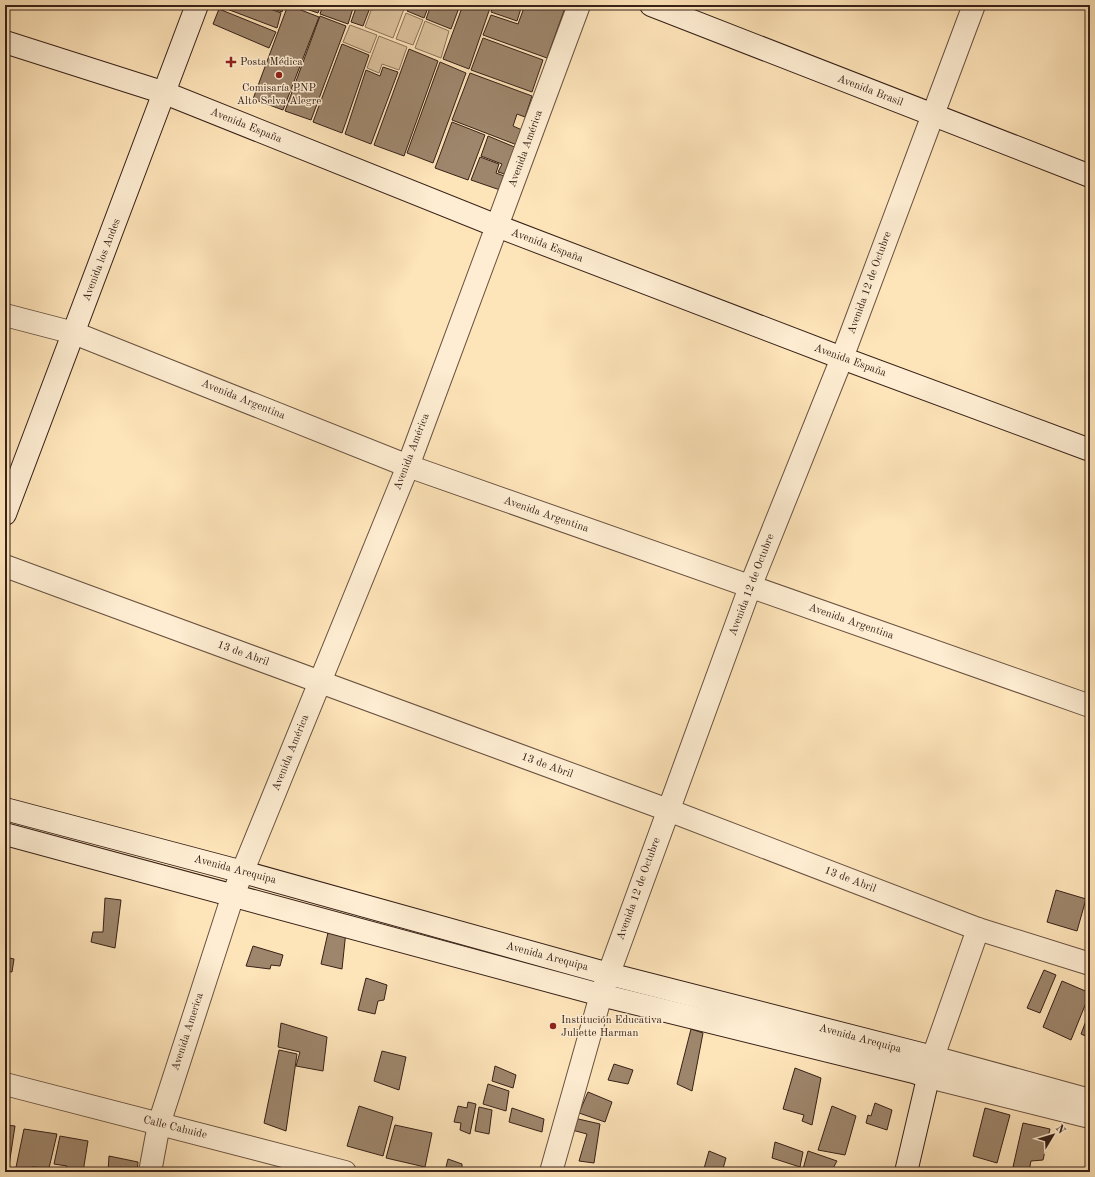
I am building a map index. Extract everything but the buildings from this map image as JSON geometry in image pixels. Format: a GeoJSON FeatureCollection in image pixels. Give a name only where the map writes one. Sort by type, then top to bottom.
{"type":"FeatureCollection","features":[{"type":"Feature","properties":{"kind":"street","name":"Avenida los Andes"},"geometry":{"type":"LineString","coordinates":[[5,514],[197,5]]}},
{"type":"Feature","properties":{"kind":"street","name":"Avenida América"},"geometry":{"type":"LineString","coordinates":[[233,895],[408,466],[579,5]]}},
{"type":"Feature","properties":{"kind":"street","name":"Avenida Brasil"},"geometry":{"type":"LineString","coordinates":[[651,5],[1090,176]]}},
{"type":"Feature","properties":{"kind":"street","name":"Avenida 12 de Octubre"},"geometry":{"type":"LineString","coordinates":[[552,1172],[601,995],[750,587],[842,358],[974,5]]}},
{"type":"Feature","properties":{"kind":"street","name":"Avenida España"},"geometry":{"type":"LineString","coordinates":[[5,42],[165,93],[497,226],[842,358],[1090,450]]}},
{"type":"Feature","properties":{"kind":"street","name":"Avenida Argentina"},"geometry":{"type":"LineString","coordinates":[[5,314],[74,333],[408,466],[1090,706]]}},
{"type":"Feature","properties":{"kind":"street","name":"13 de Abril"},"geometry":{"type":"LineString","coordinates":[[5,566],[668,810],[978,929],[1090,964]]}},
{"type":"Feature","properties":{"kind":"street","name":"Avenida Arequipa"},"geometry":{"type":"LineString","coordinates":[[5,809],[242,872],[609,974],[930,1067],[1090,1117]]}},
{"type":"Feature","properties":{"kind":"street","name":"Avenida Arequipa"},"geometry":{"type":"LineString","coordinates":[[5,834],[601,995],[914,1072],[930,1067],[1090,1100]]}},
{"type":"Feature","properties":{"kind":"street","name":"Avenida America"},"geometry":{"type":"LineString","coordinates":[[150,1172],[159,1124],[233,895]]}},
{"type":"Feature","properties":{"kind":"street"},"geometry":{"type":"LineString","coordinates":[[906,1172],[930,1067],[978,929]]}},
{"type":"Feature","properties":{"kind":"street","name":"Calle Cahuide"},"geometry":{"type":"LineString","coordinates":[[5,1084],[345,1172]]}},
{"type":"Feature","properties":{"kind":"shaded area"},"geometry":{"type":"Polygon","coordinates":[[[373,5],[394,5],[404,9],[393,38],[365,27],[373,5]]]}},
{"type":"Feature","properties":{"kind":"shaded area"},"geometry":{"type":"Polygon","coordinates":[[[406,13],[423,20],[413,45],[396,39],[406,13]]]}},
{"type":"Feature","properties":{"kind":"shaded area"},"geometry":{"type":"Polygon","coordinates":[[[425,21],[449,31],[441,58],[415,48],[425,21]]]}},
{"type":"Feature","properties":{"kind":"shaded area"},"geometry":{"type":"Polygon","coordinates":[[[350,25],[377,35],[370,53],[343,42],[350,25]]]}},
{"type":"Feature","properties":{"kind":"shaded area"},"geometry":{"type":"Polygon","coordinates":[[[379,36],[407,47],[399,70],[382,64],[379,73],[367,68],[379,36]]]}},
{"type":"Feature","properties":{"kind":"place","name":"Posta Médica"},"geometry":{"type":"Point","coordinates":[231,62]}},
{"type":"Feature","properties":{"kind":"place","name":"Comisaría PNP Alto Selva Alegre"},"geometry":{"type":"Point","coordinates":[279,75]}},
{"type":"Feature","properties":{"kind":"place","name":"Institución Educativa Juliette Harman"},"geometry":{"type":"Point","coordinates":[553,1026]}}]}
